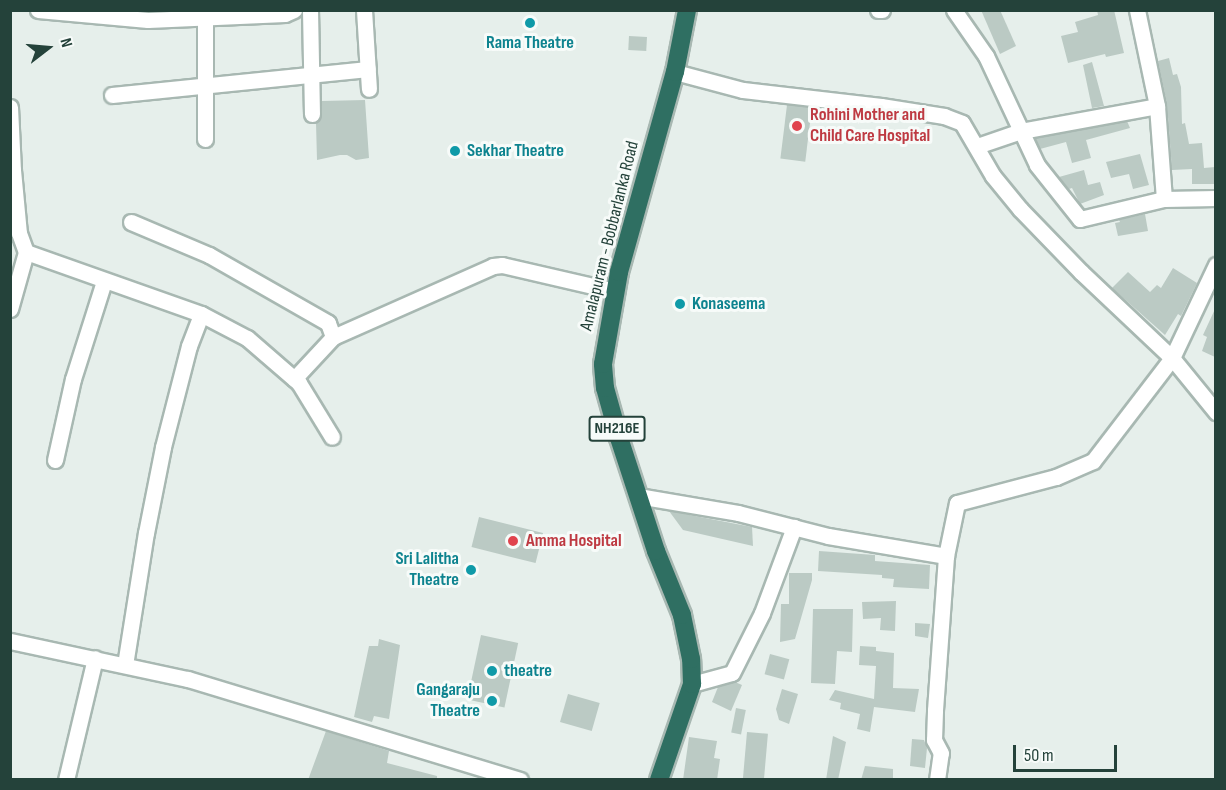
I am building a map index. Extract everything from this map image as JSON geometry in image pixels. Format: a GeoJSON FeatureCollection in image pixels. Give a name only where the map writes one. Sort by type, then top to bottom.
{"type":"FeatureCollection","features":[{"type":"Feature","properties":{"kind":"highway","name":"Amalapuram - Bobbarlanka Road"},"geometry":{"type":"LineString","coordinates":[[659,780],[692,684],[682,615],[638,496],[605,388],[603,364],[615,291],[675,72],[687,10]]}},
{"type":"Feature","properties":{"kind":"street"},"geometry":{"type":"LineString","coordinates":[[38,10],[148,20],[285,14],[294,10]]}},
{"type":"Feature","properties":{"kind":"street"},"geometry":{"type":"LineString","coordinates":[[310,10],[312,114]]}},
{"type":"Feature","properties":{"kind":"street"},"geometry":{"type":"LineString","coordinates":[[364,10],[369,89]]}},
{"type":"Feature","properties":{"kind":"street"},"geometry":{"type":"LineString","coordinates":[[954,10],[986,56],[1037,165],[1080,219],[1164,199],[1215,198]]}},
{"type":"Feature","properties":{"kind":"street"},"geometry":{"type":"LineString","coordinates":[[1137,10],[1157,106],[1164,199]]}},
{"type":"Feature","properties":{"kind":"street"},"geometry":{"type":"LineString","coordinates":[[205,18],[205,139]]}},
{"type":"Feature","properties":{"kind":"street"},"geometry":{"type":"LineString","coordinates":[[112,95],[368,69]]}},
{"type":"Feature","properties":{"kind":"street"},"geometry":{"type":"LineString","coordinates":[[675,72],[743,90],[944,116],[962,123],[993,176],[1020,209],[1080,272],[1172,358],[1215,412]]}},
{"type":"Feature","properties":{"kind":"street"},"geometry":{"type":"LineString","coordinates":[[977,146],[1021,131],[1157,106]]}},
{"type":"Feature","properties":{"kind":"street"},"geometry":{"type":"LineString","coordinates":[[10,107],[18,223],[26,252],[10,309]]}},
{"type":"Feature","properties":{"kind":"street"},"geometry":{"type":"LineString","coordinates":[[131,222],[228,266],[328,322],[333,337]]}},
{"type":"Feature","properties":{"kind":"street"},"geometry":{"type":"LineString","coordinates":[[26,252],[201,314],[247,338],[294,379],[332,437]]}},
{"type":"Feature","properties":{"kind":"street"},"geometry":{"type":"LineString","coordinates":[[294,379],[333,337],[493,266],[502,265],[615,291]]}},
{"type":"Feature","properties":{"kind":"street"},"geometry":{"type":"LineString","coordinates":[[937,780],[941,753],[934,741],[935,710],[946,556],[957,503],[1056,477],[1093,461],[1172,358],[1215,265]]}},
{"type":"Feature","properties":{"kind":"street"},"geometry":{"type":"LineString","coordinates":[[55,460],[73,379],[104,281]]}},
{"type":"Feature","properties":{"kind":"street"},"geometry":{"type":"LineString","coordinates":[[125,665],[146,533],[163,447],[186,355],[201,314]]}},
{"type":"Feature","properties":{"kind":"street"},"geometry":{"type":"LineString","coordinates":[[638,496],[738,513],[828,536],[946,556]]}},
{"type":"Feature","properties":{"kind":"street"},"geometry":{"type":"LineString","coordinates":[[692,684],[732,673],[762,613],[794,527]]}},
{"type":"Feature","properties":{"kind":"street"},"geometry":{"type":"LineString","coordinates":[[10,641],[188,679],[520,780]]}},
{"type":"Feature","properties":{"kind":"street"},"geometry":{"type":"LineString","coordinates":[[66,780],[95,658]]}},
{"type":"Feature","properties":{"kind":"building"},"geometry":{"type":"Polygon","coordinates":[[[981,10],[1000,10],[1016,46],[1000,54],[981,10]]]}},
{"type":"Feature","properties":{"kind":"building"},"geometry":{"type":"Polygon","coordinates":[[[1097,10],[1114,10],[1124,53],[1106,57],[1105,54],[1068,63],[1061,36],[1078,32],[1075,22],[1098,15],[1097,10]]]}},
{"type":"Feature","properties":{"kind":"building"},"geometry":{"type":"Polygon","coordinates":[[[629,36],[647,37],[646,51],[628,50],[629,36]]]}},
{"type":"Feature","properties":{"kind":"building"},"geometry":{"type":"Polygon","coordinates":[[[1169,58],[1173,75],[1177,74],[1181,87],[1182,124],[1185,123],[1189,144],[1202,143],[1204,168],[1215,167],[1215,184],[1192,184],[1192,169],[1172,170],[1167,104],[1158,61],[1169,58]]]}},
{"type":"Feature","properties":{"kind":"building"},"geometry":{"type":"Polygon","coordinates":[[[1092,62],[1104,106],[1092,108],[1083,65],[1092,62]]]}},
{"type":"Feature","properties":{"kind":"building"},"geometry":{"type":"Polygon","coordinates":[[[365,100],[369,158],[356,160],[347,155],[340,155],[317,160],[316,123],[322,114],[322,101],[365,100]]]}},
{"type":"Feature","properties":{"kind":"building"},"geometry":{"type":"Polygon","coordinates":[[[787,105],[812,108],[805,162],[780,159],[787,105]]]}},
{"type":"Feature","properties":{"kind":"building"},"geometry":{"type":"Polygon","coordinates":[[[1127,121],[1130,128],[1086,140],[1091,158],[1072,163],[1066,142],[1040,149],[1035,138],[1127,121]]]}},
{"type":"Feature","properties":{"kind":"building"},"geometry":{"type":"Polygon","coordinates":[[[1140,154],[1149,185],[1133,189],[1129,174],[1111,178],[1106,162],[1140,154]]]}},
{"type":"Feature","properties":{"kind":"building"},"geometry":{"type":"Polygon","coordinates":[[[1084,170],[1088,185],[1100,182],[1104,195],[1080,204],[1072,188],[1069,189],[1059,177],[1084,170]]]}},
{"type":"Feature","properties":{"kind":"building"},"geometry":{"type":"Polygon","coordinates":[[[1145,214],[1148,231],[1118,236],[1115,223],[1145,214]]]}},
{"type":"Feature","properties":{"kind":"building"},"geometry":{"type":"Polygon","coordinates":[[[1173,268],[1197,283],[1181,316],[1178,314],[1165,335],[1112,288],[1128,272],[1150,292],[1157,285],[1161,288],[1173,268]]]}},
{"type":"Feature","properties":{"kind":"building"},"geometry":{"type":"Polygon","coordinates":[[[1215,309],[1215,357],[1202,351],[1207,337],[1203,335],[1215,309]]]}},
{"type":"Feature","properties":{"kind":"building"},"geometry":{"type":"Polygon","coordinates":[[[669,511],[752,527],[753,546],[683,530],[669,511]]]}},
{"type":"Feature","properties":{"kind":"building"},"geometry":{"type":"Polygon","coordinates":[[[479,517],[543,533],[536,563],[472,547],[479,517]]]}},
{"type":"Feature","properties":{"kind":"building"},"geometry":{"type":"Polygon","coordinates":[[[819,551],[875,555],[875,561],[930,565],[929,589],[893,587],[894,579],[882,578],[882,575],[818,571],[819,551]]]}},
{"type":"Feature","properties":{"kind":"building"},"geometry":{"type":"Polygon","coordinates":[[[789,573],[812,573],[812,580],[795,639],[780,642],[781,604],[789,604],[789,573]]]}},
{"type":"Feature","properties":{"kind":"building"},"geometry":{"type":"Polygon","coordinates":[[[896,601],[895,631],[880,630],[881,618],[863,619],[862,602],[896,601]]]}},
{"type":"Feature","properties":{"kind":"building"},"geometry":{"type":"Polygon","coordinates":[[[813,609],[853,609],[852,652],[837,651],[835,684],[811,683],[813,609]]]}},
{"type":"Feature","properties":{"kind":"building"},"geometry":{"type":"Polygon","coordinates":[[[915,623],[930,624],[928,638],[915,636],[915,623]]]}},
{"type":"Feature","properties":{"kind":"building","name":"theatre"},"geometry":{"type":"Polygon","coordinates":[[[481,635],[518,643],[504,707],[467,700],[481,635]]]}},
{"type":"Feature","properties":{"kind":"building"},"geometry":{"type":"Polygon","coordinates":[[[379,639],[400,645],[389,719],[374,716],[372,722],[354,717],[369,646],[378,646],[379,639]]]}},
{"type":"Feature","properties":{"kind":"building"},"geometry":{"type":"Polygon","coordinates":[[[860,646],[876,647],[876,651],[894,653],[893,688],[919,689],[915,712],[874,707],[870,732],[857,729],[860,714],[840,709],[841,703],[829,700],[835,690],[874,699],[876,666],[859,665],[860,646]]]}},
{"type":"Feature","properties":{"kind":"building"},"geometry":{"type":"Polygon","coordinates":[[[770,654],[789,659],[784,679],[765,674],[770,654]]]}},
{"type":"Feature","properties":{"kind":"building"},"geometry":{"type":"Polygon","coordinates":[[[735,682],[742,685],[731,711],[712,702],[718,687],[735,682]]]}},
{"type":"Feature","properties":{"kind":"building"},"geometry":{"type":"Polygon","coordinates":[[[782,689],[798,694],[789,724],[779,720],[776,709],[782,689]]]}},
{"type":"Feature","properties":{"kind":"building"},"geometry":{"type":"Polygon","coordinates":[[[568,694],[600,703],[592,731],[560,722],[568,694]]]}},
{"type":"Feature","properties":{"kind":"building"},"geometry":{"type":"Polygon","coordinates":[[[736,708],[746,710],[741,734],[731,733],[736,708]]]}},
{"type":"Feature","properties":{"kind":"building"},"geometry":{"type":"Polygon","coordinates":[[[326,731],[389,751],[387,763],[437,776],[437,780],[308,780],[326,731]]]}},
{"type":"Feature","properties":{"kind":"building"},"geometry":{"type":"Polygon","coordinates":[[[747,732],[768,734],[764,780],[743,780],[747,732]]]}},
{"type":"Feature","properties":{"kind":"building"},"geometry":{"type":"Polygon","coordinates":[[[833,736],[846,742],[838,780],[826,780],[833,736]]]}},
{"type":"Feature","properties":{"kind":"building"},"geometry":{"type":"Polygon","coordinates":[[[689,737],[717,741],[714,758],[720,759],[717,780],[683,780],[689,737]]]}},
{"type":"Feature","properties":{"kind":"building"},"geometry":{"type":"Polygon","coordinates":[[[912,739],[924,740],[927,748],[925,768],[910,766],[912,739]]]}},
{"type":"Feature","properties":{"kind":"building"},"geometry":{"type":"Polygon","coordinates":[[[865,766],[893,769],[893,780],[861,780],[865,766]]]}},
{"type":"Feature","properties":{"kind":"place","name":"Rama Theatre"},"geometry":{"type":"Point","coordinates":[530,23]}},
{"type":"Feature","properties":{"kind":"place","name":"Rohini Mother and Child Care Hospital"},"geometry":{"type":"Point","coordinates":[797,126]}},
{"type":"Feature","properties":{"kind":"place","name":"Sekhar Theatre"},"geometry":{"type":"Point","coordinates":[455,151]}},
{"type":"Feature","properties":{"kind":"place","name":"Konaseema"},"geometry":{"type":"Point","coordinates":[680,304]}},
{"type":"Feature","properties":{"kind":"place","name":"Amma Hospital"},"geometry":{"type":"Point","coordinates":[513,541]}},
{"type":"Feature","properties":{"kind":"place","name":"Sri Lalitha Theatre"},"geometry":{"type":"Point","coordinates":[471,570]}},
{"type":"Feature","properties":{"kind":"place","name":"theatre"},"geometry":{"type":"Point","coordinates":[492,671]}},
{"type":"Feature","properties":{"kind":"place","name":"Gangaraju Theatre"},"geometry":{"type":"Point","coordinates":[492,701]}}]}
